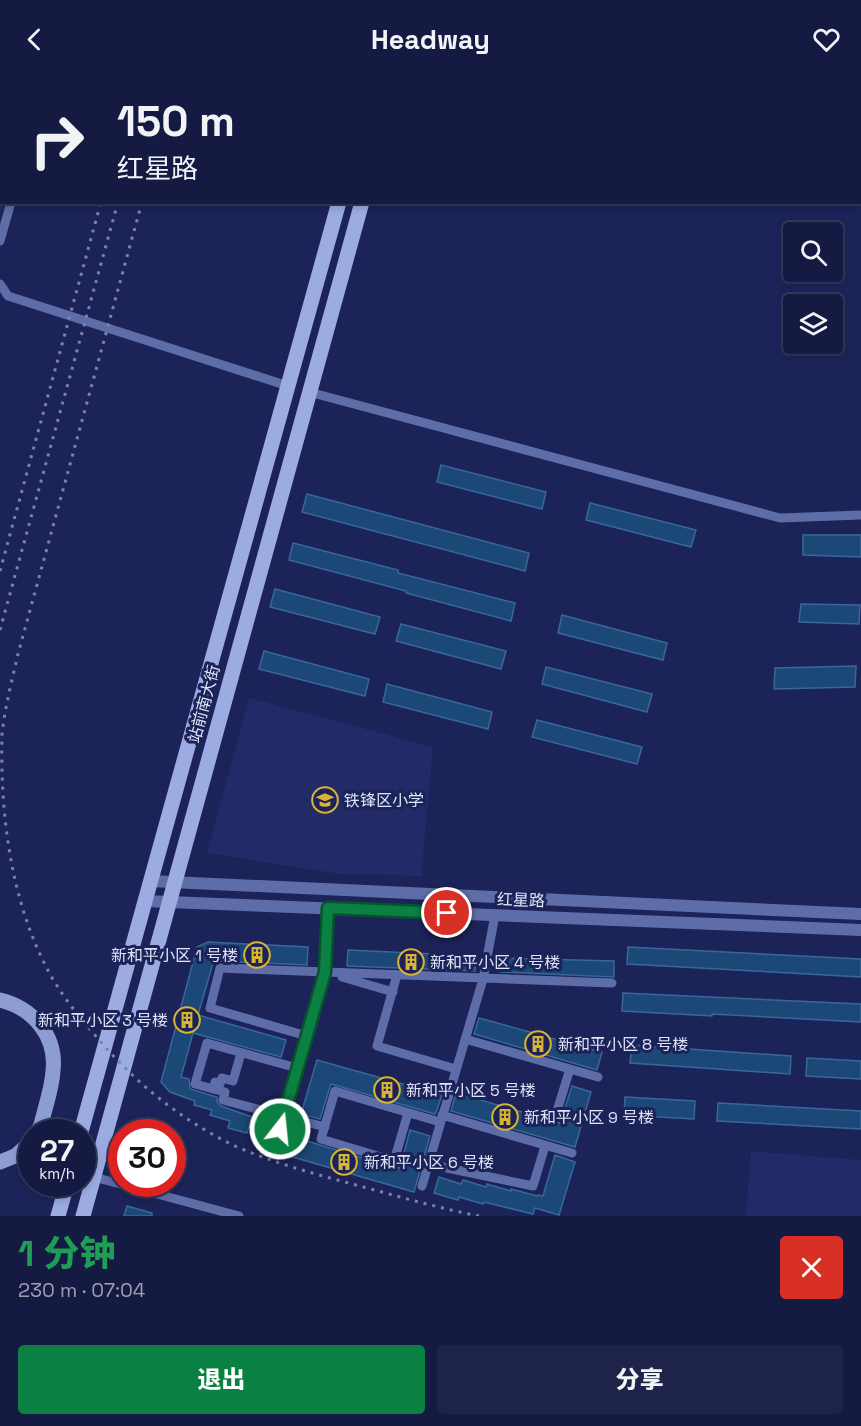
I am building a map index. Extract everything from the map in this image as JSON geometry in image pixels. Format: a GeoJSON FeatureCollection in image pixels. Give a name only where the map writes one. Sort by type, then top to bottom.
{"type":"FeatureCollection","features":[{"type":"Feature","properties":{"kind":"highway","name":"站前南大街"},"geometry":{"type":"LineString","coordinates":[[85,1119],[338,204]]}},
{"type":"Feature","properties":{"kind":"highway","name":"站前南大街"},"geometry":{"type":"LineString","coordinates":[[96,1170],[361,204]]}},
{"type":"Feature","properties":{"kind":"highway"},"geometry":{"type":"LineString","coordinates":[[58,1216],[63,1197]]}},
{"type":"Feature","properties":{"kind":"highway","name":"站前南大街"},"geometry":{"type":"LineString","coordinates":[[83,1216],[88,1197]]}},
{"type":"Feature","properties":{"kind":"main road"},"geometry":{"type":"LineString","coordinates":[[0,1000],[24,1009],[35,1018],[50,1041],[54,1069],[42,1119]]}},
{"type":"Feature","properties":{"kind":"main road"},"geometry":{"type":"LineString","coordinates":[[0,1162],[18,1153]]}},
{"type":"Feature","properties":{"kind":"street"},"geometry":{"type":"LineString","coordinates":[[0,241],[9,204]]}},
{"type":"Feature","properties":{"kind":"street"},"geometry":{"type":"LineString","coordinates":[[0,284],[8,296],[288,386]]}},
{"type":"Feature","properties":{"kind":"street"},"geometry":{"type":"LineString","coordinates":[[309,392],[780,518],[861,515]]}},
{"type":"Feature","properties":{"kind":"street","name":"红星路"},"geometry":{"type":"LineString","coordinates":[[150,881],[861,914]]}},
{"type":"Feature","properties":{"kind":"street","name":"红星路"},"geometry":{"type":"LineString","coordinates":[[144,901],[861,930]]}},
{"type":"Feature","properties":{"kind":"street"},"geometry":{"type":"LineString","coordinates":[[276,1143],[325,972],[328,908]]}},
{"type":"Feature","properties":{"kind":"street"},"geometry":{"type":"LineString","coordinates":[[422,1186],[483,979],[495,915]]}},
{"type":"Feature","properties":{"kind":"street"},"geometry":{"type":"LineString","coordinates":[[307,1036],[210,1008],[220,968],[612,983]]}},
{"type":"Feature","properties":{"kind":"street"},"geometry":{"type":"LineString","coordinates":[[325,972],[393,992]]}},
{"type":"Feature","properties":{"kind":"street"},"geometry":{"type":"LineString","coordinates":[[397,975],[377,1046],[456,1069]]}},
{"type":"Feature","properties":{"kind":"street"},"geometry":{"type":"LineString","coordinates":[[465,1039],[598,1077]]}},
{"type":"Feature","properties":{"kind":"street"},"geometry":{"type":"LineString","coordinates":[[297,1068],[207,1043],[195,1084],[225,1092],[223,1100],[324,1127]]}},
{"type":"Feature","properties":{"kind":"street"},"geometry":{"type":"LineString","coordinates":[[213,1089],[215,1083],[220,1084],[222,1078],[233,1081],[241,1053]]}},
{"type":"Feature","properties":{"kind":"street"},"geometry":{"type":"LineString","coordinates":[[556,1114],[570,1069]]}},
{"type":"Feature","properties":{"kind":"street"},"geometry":{"type":"LineString","coordinates":[[408,1113],[394,1161],[321,1139],[335,1091],[408,1113],[441,1119],[572,1153]]}},
{"type":"Feature","properties":{"kind":"street"},"geometry":{"type":"LineString","coordinates":[[428,1164],[533,1186],[545,1146]]}},
{"type":"Feature","properties":{"kind":"street"},"geometry":{"type":"LineString","coordinates":[[96,1178],[239,1216]]}},
{"type":"Feature","properties":{"kind":"shaded area","name":"铁锋区小学"},"geometry":{"type":"Polygon","coordinates":[[[249,698],[433,747],[423,876],[340,874],[207,853],[249,698]]]}},
{"type":"Feature","properties":{"kind":"shaded area"},"geometry":{"type":"Polygon","coordinates":[[[751,1151],[861,1160],[861,1216],[746,1216],[751,1151]]]}},
{"type":"Feature","properties":{"kind":"building"},"geometry":{"type":"Polygon","coordinates":[[[441,465],[546,492],[542,509],[437,482],[441,465]]]}},
{"type":"Feature","properties":{"kind":"building"},"geometry":{"type":"Polygon","coordinates":[[[307,494],[529,553],[525,571],[302,512],[307,494]]]}},
{"type":"Feature","properties":{"kind":"building"},"geometry":{"type":"Polygon","coordinates":[[[590,503],[696,530],[691,547],[586,520],[590,503]]]}},
{"type":"Feature","properties":{"kind":"building"},"geometry":{"type":"Polygon","coordinates":[[[803,535],[861,535],[861,557],[803,555],[803,535]]]}},
{"type":"Feature","properties":{"kind":"building"},"geometry":{"type":"Polygon","coordinates":[[[293,543],[515,603],[511,621],[289,560],[293,543]]]}},
{"type":"Feature","properties":{"kind":"building"},"geometry":{"type":"Polygon","coordinates":[[[275,589],[380,617],[375,634],[270,607],[275,589]]]}},
{"type":"Feature","properties":{"kind":"building"},"geometry":{"type":"Polygon","coordinates":[[[801,604],[860,605],[859,624],[799,622],[801,604]]]}},
{"type":"Feature","properties":{"kind":"building"},"geometry":{"type":"Polygon","coordinates":[[[562,615],[667,643],[663,660],[558,633],[562,615]]]}},
{"type":"Feature","properties":{"kind":"building"},"geometry":{"type":"Polygon","coordinates":[[[401,624],[506,651],[501,669],[396,641],[401,624]]]}},
{"type":"Feature","properties":{"kind":"building"},"geometry":{"type":"Polygon","coordinates":[[[264,651],[369,679],[365,696],[259,669],[264,651]]]}},
{"type":"Feature","properties":{"kind":"building"},"geometry":{"type":"Polygon","coordinates":[[[856,666],[855,687],[774,689],[775,668],[856,666]]]}},
{"type":"Feature","properties":{"kind":"building"},"geometry":{"type":"Polygon","coordinates":[[[546,667],[652,694],[647,712],[542,684],[546,667]]]}},
{"type":"Feature","properties":{"kind":"building"},"geometry":{"type":"Polygon","coordinates":[[[387,684],[492,712],[488,729],[383,702],[387,684]]]}},
{"type":"Feature","properties":{"kind":"building"},"geometry":{"type":"Polygon","coordinates":[[[537,720],[642,747],[637,764],[532,737],[537,720]]]}},
{"type":"Feature","properties":{"kind":"building"},"geometry":{"type":"Polygon","coordinates":[[[208,942],[308,947],[307,965],[220,961],[213,963],[198,1015],[286,1040],[281,1057],[193,1033],[181,1077],[189,1079],[190,1089],[217,1097],[217,1102],[221,1106],[252,1117],[247,1133],[228,1128],[230,1121],[210,1115],[212,1110],[194,1105],[195,1101],[170,1092],[161,1082],[197,947],[208,942]]]}},
{"type":"Feature","properties":{"kind":"building"},"geometry":{"type":"Polygon","coordinates":[[[628,947],[861,959],[861,977],[627,964],[628,947]]]}},
{"type":"Feature","properties":{"kind":"building","name":"新和平小区 4 号楼"},"geometry":{"type":"Polygon","coordinates":[[[348,950],[476,956],[475,971],[347,966],[348,950]]]}},
{"type":"Feature","properties":{"kind":"building"},"geometry":{"type":"Polygon","coordinates":[[[501,958],[614,961],[614,977],[501,972],[501,958]]]}},
{"type":"Feature","properties":{"kind":"building"},"geometry":{"type":"Polygon","coordinates":[[[623,993],[861,1004],[861,1022],[622,1011],[623,993]]]}},
{"type":"Feature","properties":{"kind":"building","name":"新和平小区 8 号楼"},"geometry":{"type":"Polygon","coordinates":[[[479,1018],[602,1052],[597,1070],[474,1034],[479,1018]]]}},
{"type":"Feature","properties":{"kind":"building"},"geometry":{"type":"Polygon","coordinates":[[[632,1045],[791,1056],[790,1074],[630,1063],[632,1045]]]}},
{"type":"Feature","properties":{"kind":"building"},"geometry":{"type":"Polygon","coordinates":[[[807,1058],[861,1061],[861,1079],[806,1076],[807,1058]]]}},
{"type":"Feature","properties":{"kind":"building","name":"新和平小区 5 号楼"},"geometry":{"type":"Polygon","coordinates":[[[317,1060],[442,1095],[437,1110],[435,1114],[331,1084],[320,1119],[301,1114],[317,1060]]]}},
{"type":"Feature","properties":{"kind":"building","name":"新和平小区 9 号楼"},"geometry":{"type":"Polygon","coordinates":[[[572,1086],[591,1092],[575,1147],[451,1111],[456,1093],[560,1123],[572,1086]]]}},
{"type":"Feature","properties":{"kind":"building"},"geometry":{"type":"Polygon","coordinates":[[[625,1097],[695,1101],[694,1119],[624,1115],[625,1097]]]}},
{"type":"Feature","properties":{"kind":"building"},"geometry":{"type":"Polygon","coordinates":[[[718,1103],[861,1111],[861,1129],[717,1121],[718,1103]]]}},
{"type":"Feature","properties":{"kind":"building","name":"新和平小区 6 号楼"},"geometry":{"type":"Polygon","coordinates":[[[410,1130],[430,1136],[414,1192],[289,1156],[294,1137],[400,1168],[410,1130]]]}},
{"type":"Feature","properties":{"kind":"building"},"geometry":{"type":"Polygon","coordinates":[[[555,1155],[575,1162],[559,1215],[535,1208],[533,1214],[459,1197],[458,1200],[434,1193],[439,1177],[461,1184],[463,1180],[486,1187],[487,1184],[511,1191],[511,1189],[543,1196],[555,1155]]]}},
{"type":"Feature","properties":{"kind":"building"},"geometry":{"type":"Polygon","coordinates":[[[127,1206],[152,1213],[152,1216],[124,1216],[127,1206]]]}},
{"type":"Feature","properties":{"kind":"railway"},"geometry":{"type":"LineString","coordinates":[[0,571],[100,204]]}},
{"type":"Feature","properties":{"kind":"railway"},"geometry":{"type":"LineString","coordinates":[[0,630],[117,204]]}},
{"type":"Feature","properties":{"kind":"railway"},"geometry":{"type":"LineString","coordinates":[[141,204],[18,654],[5,714],[2,734],[2,765],[6,828],[17,889],[26,919],[51,976],[77,1013],[106,1048],[135,1077],[182,1115],[235,1146],[280,1163],[402,1198],[479,1216]]}},
{"type":"Feature","properties":{"kind":"place","name":"铁锋区小学"},"geometry":{"type":"Point","coordinates":[325,800]}},
{"type":"Feature","properties":{"kind":"place","name":"新和平小区 1 号楼"},"geometry":{"type":"Point","coordinates":[257,955]}},
{"type":"Feature","properties":{"kind":"place","name":"新和平小区 4 号楼"},"geometry":{"type":"Point","coordinates":[411,962]}},
{"type":"Feature","properties":{"kind":"place","name":"新和平小区 3 号楼"},"geometry":{"type":"Point","coordinates":[187,1020]}},
{"type":"Feature","properties":{"kind":"place","name":"新和平小区 8 号楼"},"geometry":{"type":"Point","coordinates":[538,1044]}},
{"type":"Feature","properties":{"kind":"place","name":"新和平小区 5 号楼"},"geometry":{"type":"Point","coordinates":[387,1090]}},
{"type":"Feature","properties":{"kind":"place","name":"新和平小区 9 号楼"},"geometry":{"type":"Point","coordinates":[505,1117]}},
{"type":"Feature","properties":{"kind":"place","name":"新和平小区 6 号楼"},"geometry":{"type":"Point","coordinates":[344,1162]}},
{"type":"Feature","properties":{"kind":"route"},"geometry":{"type":"LineString","coordinates":[[280,1129],[325,972],[328,908],[447,913]]}}]}
